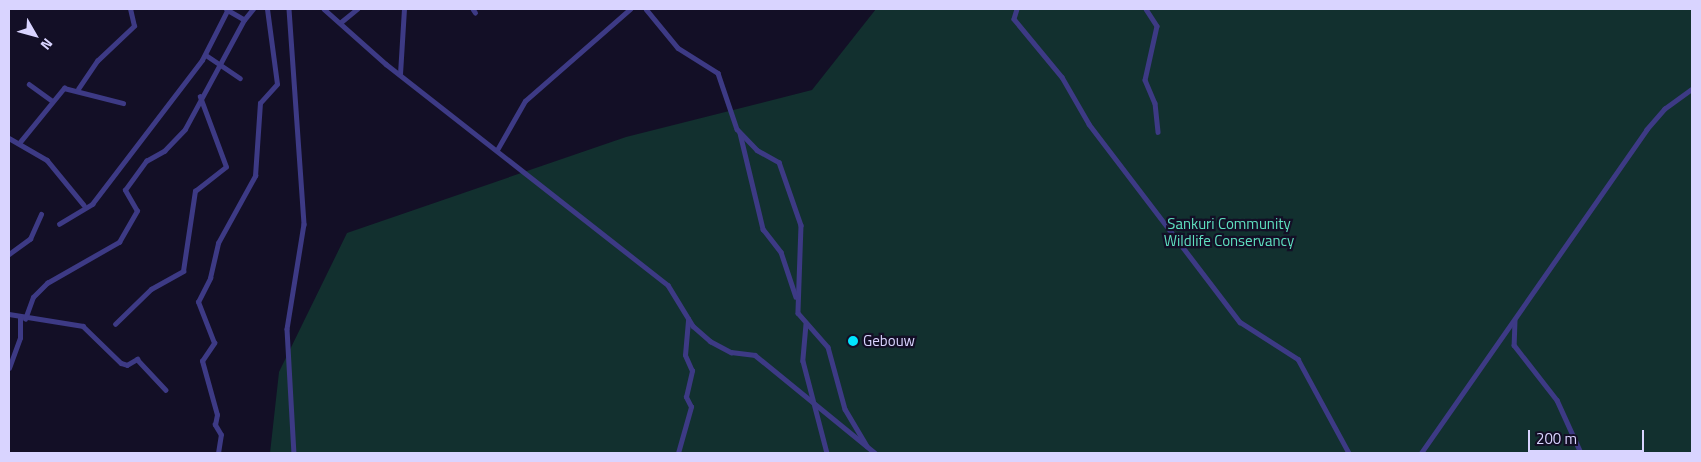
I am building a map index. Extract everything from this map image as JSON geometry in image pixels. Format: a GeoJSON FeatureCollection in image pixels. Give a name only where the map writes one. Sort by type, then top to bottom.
{"type":"FeatureCollection","features":[{"type":"Feature","properties":{"kind":"street"},"geometry":{"type":"LineString","coordinates":[[78,89],[97,61],[134,26],[130,9]]}},
{"type":"Feature","properties":{"kind":"street"},"geometry":{"type":"LineString","coordinates":[[59,224],[84,205],[92,204],[206,55],[228,9],[244,20]]}},
{"type":"Feature","properties":{"kind":"street"},"geometry":{"type":"LineString","coordinates":[[9,368],[20,338],[22,318],[33,297],[47,283],[119,242],[137,211],[125,190],[146,161],[164,151],[185,129],[200,97],[220,66],[244,20],[253,9]]}},
{"type":"Feature","properties":{"kind":"street"},"geometry":{"type":"LineString","coordinates":[[218,453],[222,435],[214,425],[217,415],[202,361],[214,343],[198,302],[210,278],[218,243],[255,176],[260,102],[277,84],[268,9]]}},
{"type":"Feature","properties":{"kind":"street"},"geometry":{"type":"LineString","coordinates":[[289,9],[304,224],[287,329],[294,453]]}},
{"type":"Feature","properties":{"kind":"street"},"geometry":{"type":"LineString","coordinates":[[324,9],[400,74],[668,285],[688,320],[718,347],[755,356],[875,453]]}},
{"type":"Feature","properties":{"kind":"street"},"geometry":{"type":"LineString","coordinates":[[341,22],[357,9]]}},
{"type":"Feature","properties":{"kind":"street"},"geometry":{"type":"LineString","coordinates":[[400,74],[404,9]]}},
{"type":"Feature","properties":{"kind":"street"},"geometry":{"type":"LineString","coordinates":[[497,150],[525,101],[630,9]]}},
{"type":"Feature","properties":{"kind":"street"},"geometry":{"type":"LineString","coordinates":[[646,9],[678,48],[718,73],[740,132],[763,229],[781,252],[796,298],[798,313],[828,347],[845,408],[868,448]]}},
{"type":"Feature","properties":{"kind":"street"},"geometry":{"type":"LineString","coordinates":[[1017,9],[1014,19],[1062,77],[1089,124],[1240,322],[1298,359],[1349,453]]}},
{"type":"Feature","properties":{"kind":"street"},"geometry":{"type":"LineString","coordinates":[[1146,9],[1157,26],[1145,80],[1155,103],[1158,132]]}},
{"type":"Feature","properties":{"kind":"street"},"geometry":{"type":"LineString","coordinates":[[206,55],[240,78]]}},
{"type":"Feature","properties":{"kind":"street"},"geometry":{"type":"LineString","coordinates":[[29,84],[52,101]]}},
{"type":"Feature","properties":{"kind":"street"},"geometry":{"type":"LineString","coordinates":[[20,142],[64,88],[78,89],[123,103]]}},
{"type":"Feature","properties":{"kind":"street"},"geometry":{"type":"LineString","coordinates":[[1422,453],[1646,130],[1664,109],[1692,89]]}},
{"type":"Feature","properties":{"kind":"street"},"geometry":{"type":"LineString","coordinates":[[116,324],[151,289],[183,272],[195,191],[226,166],[200,97]]}},
{"type":"Feature","properties":{"kind":"street"},"geometry":{"type":"LineString","coordinates":[[740,132],[758,150],[779,162],[798,213],[803,244],[796,298]]}},
{"type":"Feature","properties":{"kind":"street"},"geometry":{"type":"LineString","coordinates":[[9,138],[20,142],[47,160],[84,205]]}},
{"type":"Feature","properties":{"kind":"street"},"geometry":{"type":"LineString","coordinates":[[9,254],[30,239],[41,214]]}},
{"type":"Feature","properties":{"kind":"street"},"geometry":{"type":"LineString","coordinates":[[9,314],[22,318],[83,326],[122,363],[127,366],[137,359],[166,390]]}},
{"type":"Feature","properties":{"kind":"street"},"geometry":{"type":"LineString","coordinates":[[1515,319],[1514,345],[1557,400],[1581,453]]}},
{"type":"Feature","properties":{"kind":"street"},"geometry":{"type":"LineString","coordinates":[[678,453],[692,407],[686,397],[692,371],[684,355],[688,320]]}},
{"type":"Feature","properties":{"kind":"street"},"geometry":{"type":"LineString","coordinates":[[806,324],[803,360],[818,408],[827,453]]}},
{"type":"Feature","properties":{"kind":"green space","name":"Sankuri Community Wildlife Conservancy"},"geometry":{"type":"Polygon","coordinates":[[[876,9],[1692,9],[1692,453],[270,453],[279,372],[347,233],[626,137],[812,90],[876,9]]]}},
{"type":"Feature","properties":{"kind":"place","name":"Gebouw"},"geometry":{"type":"Point","coordinates":[853,341]}}]}
